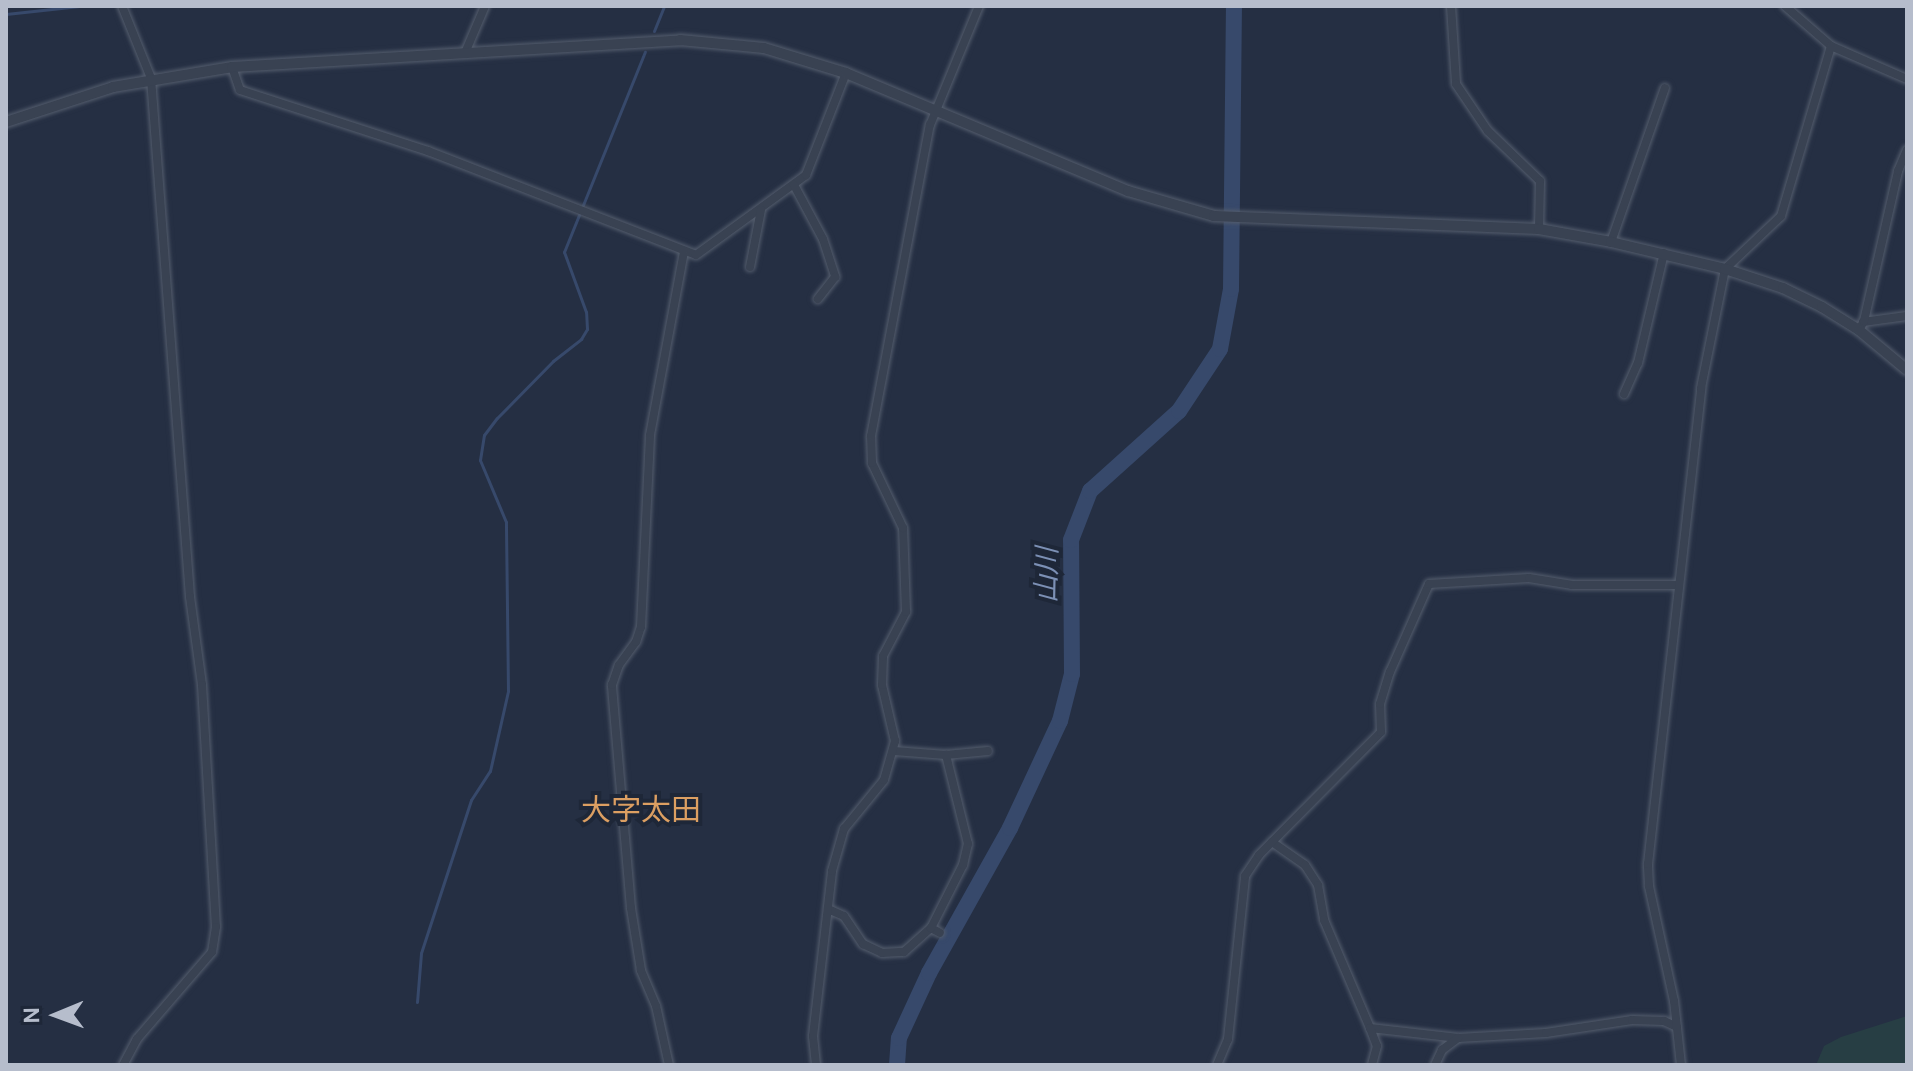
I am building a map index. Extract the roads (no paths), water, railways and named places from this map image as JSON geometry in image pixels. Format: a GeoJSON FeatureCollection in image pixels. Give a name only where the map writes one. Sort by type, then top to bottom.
{"type":"FeatureCollection","features":[{"type":"Feature","properties":{"kind":"street"},"geometry":{"type":"LineString","coordinates":[[122,6],[151,78],[190,597],[202,685],[216,927],[212,952],[137,1039],[123,1065]]}},
{"type":"Feature","properties":{"kind":"street"},"geometry":{"type":"LineString","coordinates":[[465,53],[485,6]]}},
{"type":"Feature","properties":{"kind":"street"},"geometry":{"type":"LineString","coordinates":[[816,1065],[813,1036],[832,871],[844,829],[884,780],[894,751],[882,685],[883,656],[906,612],[903,528],[872,463],[871,436],[935,110],[979,6]]}},
{"type":"Feature","properties":{"kind":"street"},"geometry":{"type":"LineString","coordinates":[[1451,6],[1456,84],[1488,131],[1540,181],[1539,229]]}},
{"type":"Feature","properties":{"kind":"street"},"geometry":{"type":"LineString","coordinates":[[1785,6],[1831,46],[1907,79]]}},
{"type":"Feature","properties":{"kind":"street"},"geometry":{"type":"LineString","coordinates":[[6,122],[87,94],[151,78],[232,67],[680,40],[764,48],[846,73],[1128,191],[1214,216],[1245,220],[1442,223],[1539,229],[1664,253],[1725,269],[1783,288],[1861,326],[1907,370]]}},
{"type":"Feature","properties":{"kind":"street"},"geometry":{"type":"LineString","coordinates":[[1681,1065],[1677,1027],[1649,886],[1648,864],[1701,388],[1725,269],[1781,216],[1831,46]]}},
{"type":"Feature","properties":{"kind":"street"},"geometry":{"type":"LineString","coordinates":[[232,67],[240,90],[428,151],[696,255],[806,175],[846,73]]}},
{"type":"Feature","properties":{"kind":"street"},"geometry":{"type":"LineString","coordinates":[[1611,242],[1665,88]]}},
{"type":"Feature","properties":{"kind":"street"},"geometry":{"type":"LineString","coordinates":[[1861,326],[1887,216],[1907,150]]}},
{"type":"Feature","properties":{"kind":"street"},"geometry":{"type":"LineString","coordinates":[[794,185],[823,239],[835,277],[818,299]]}},
{"type":"Feature","properties":{"kind":"street"},"geometry":{"type":"LineString","coordinates":[[750,267],[761,210]]}},
{"type":"Feature","properties":{"kind":"street"},"geometry":{"type":"LineString","coordinates":[[669,1065],[656,1006],[641,970],[631,908],[612,685],[619,665],[636,642],[641,627],[650,435],[684,252]]}},
{"type":"Feature","properties":{"kind":"street"},"geometry":{"type":"LineString","coordinates":[[1624,394],[1638,363],[1664,253]]}},
{"type":"Feature","properties":{"kind":"street"},"geometry":{"type":"LineString","coordinates":[[1861,326],[1907,316]]}},
{"type":"Feature","properties":{"kind":"street"},"geometry":{"type":"LineString","coordinates":[[1217,1065],[1228,1039],[1245,876],[1272,842],[1381,732],[1380,704],[1390,672],[1429,584],[1529,578],[1572,585],[1679,585]]}},
{"type":"Feature","properties":{"kind":"street"},"geometry":{"type":"LineString","coordinates":[[894,751],[946,755],[988,751]]}},
{"type":"Feature","properties":{"kind":"street"},"geometry":{"type":"LineString","coordinates":[[828,909],[844,916],[863,944],[882,953],[904,952],[931,928],[963,865],[968,844],[946,755]]}},
{"type":"Feature","properties":{"kind":"street"},"geometry":{"type":"LineString","coordinates":[[1272,842],[1305,865],[1318,885],[1324,920],[1377,1046],[1372,1065]]}},
{"type":"Feature","properties":{"kind":"street"},"geometry":{"type":"LineString","coordinates":[[931,928],[940,933]]}},
{"type":"Feature","properties":{"kind":"street"},"geometry":{"type":"LineString","coordinates":[[1370,1028],[1458,1038],[1546,1033],[1632,1020],[1664,1021],[1677,1027]]}},
{"type":"Feature","properties":{"kind":"street"},"geometry":{"type":"LineString","coordinates":[[1435,1065],[1442,1050],[1458,1038]]}},
{"type":"Feature","properties":{"kind":"waterway"},"geometry":{"type":"LineString","coordinates":[[6,14],[80,6]]}},
{"type":"Feature","properties":{"kind":"waterway"},"geometry":{"type":"LineString","coordinates":[[654,31],[664,6]]}},
{"type":"Feature","properties":{"kind":"waterway","name":"山川"},"geometry":{"type":"LineString","coordinates":[[897,1065],[899,1038],[929,973],[1010,828],[1060,721],[1072,674],[1071,540],[1090,491],[1179,411],[1220,349],[1231,289],[1234,6]]}},
{"type":"Feature","properties":{"kind":"waterway"},"geometry":{"type":"LineString","coordinates":[[417,1002],[421,953],[471,800],[490,771],[508,691],[506,522],[480,460],[484,435],[553,361],[581,339],[587,329],[586,312],[564,252],[645,52]]}},
{"type":"Feature","properties":{"kind":"district","name":"大字太田"},"geometry":{"type":"Point","coordinates":[641,810]}}]}
